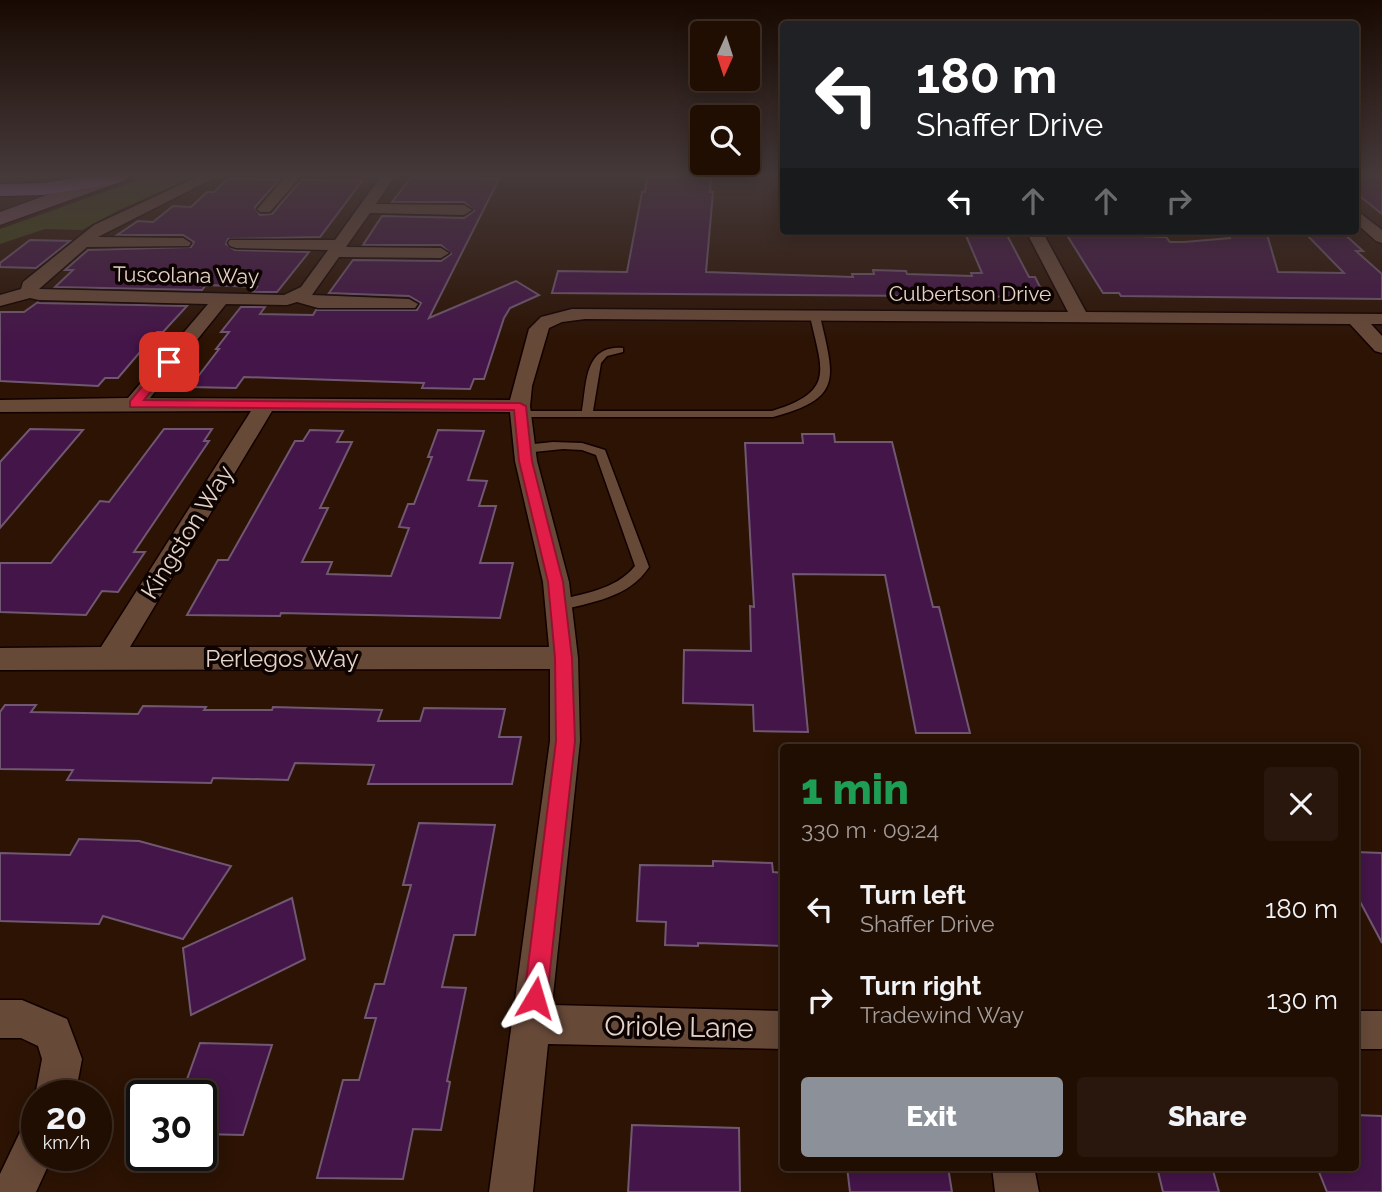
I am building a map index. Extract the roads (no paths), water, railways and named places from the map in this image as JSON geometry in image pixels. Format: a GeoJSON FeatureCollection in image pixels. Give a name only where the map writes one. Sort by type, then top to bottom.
{"type":"FeatureCollection","features":[{"type":"Feature","properties":{"kind":"street"},"geometry":{"type":"LineString","coordinates":[[0,301],[31,292],[29,286],[98,232]]}},
{"type":"Feature","properties":{"kind":"street"},"geometry":{"type":"LineString","coordinates":[[298,297],[307,291],[349,232]]}},
{"type":"Feature","properties":{"kind":"street"},"geometry":{"type":"LineString","coordinates":[[1036,235],[1079,315]]}},
{"type":"Feature","properties":{"kind":"street"},"geometry":{"type":"LineString","coordinates":[[83,242],[183,243]]}},
{"type":"Feature","properties":{"kind":"street"},"geometry":{"type":"LineString","coordinates":[[236,243],[441,253]]}},
{"type":"Feature","properties":{"kind":"street","name":"Tuscolana Way"},"geometry":{"type":"LineString","coordinates":[[31,292],[39,295],[287,300],[298,297],[318,303],[409,304]]}},
{"type":"Feature","properties":{"kind":"street"},"geometry":{"type":"LineString","coordinates":[[134,404],[222,298]]}},
{"type":"Feature","properties":{"kind":"street","name":"Culbertson Drive"},"geometry":{"type":"LineString","coordinates":[[511,1192],[565,741],[564,658],[555,582],[524,449],[521,410],[522,386],[538,328],[559,316],[584,314],[1079,315],[1382,319]]}},
{"type":"Feature","properties":{"kind":"street"},"geometry":{"type":"LineString","coordinates":[[1356,320],[1382,347]]}},
{"type":"Feature","properties":{"kind":"street"},"geometry":{"type":"LineString","coordinates":[[1,407],[134,404],[521,410]]}},
{"type":"Feature","properties":{"kind":"street","name":"Kingston Way"},"geometry":{"type":"LineString","coordinates":[[109,658],[264,407]]}},
{"type":"Feature","properties":{"kind":"street","name":"Perlegos Way"},"geometry":{"type":"LineString","coordinates":[[0,659],[564,658]]}},
{"type":"Feature","properties":{"kind":"street"},"geometry":{"type":"LineString","coordinates":[[18,1023],[53,1033],[62,1059],[58,1080]]}},
{"type":"Feature","properties":{"kind":"street","name":"Oriole Lane"},"geometry":{"type":"LineString","coordinates":[[532,1024],[780,1030]]}},
{"type":"Feature","properties":{"kind":"street"},"geometry":{"type":"LineString","coordinates":[[1359,1031],[1382,1030]]}},
{"type":"Feature","properties":{"kind":"street"},"geometry":{"type":"LineString","coordinates":[[15,1192],[24,1171]]}},
{"type":"Feature","properties":{"kind":"street"},"geometry":{"type":"LineString","coordinates":[[1014,1171],[1017,1192]]}},
{"type":"Feature","properties":{"kind":"lane"},"geometry":{"type":"LineString","coordinates":[[521,410],[587,414],[773,414],[791,409],[814,398],[828,376],[815,316]]}},
{"type":"Feature","properties":{"kind":"lane"},"geometry":{"type":"LineString","coordinates":[[587,414],[596,362],[603,354],[619,350]]}},
{"type":"Feature","properties":{"kind":"lane"},"geometry":{"type":"LineString","coordinates":[[524,449],[565,445],[589,447],[601,453],[642,567],[634,579],[620,587],[558,606]]}}]}
